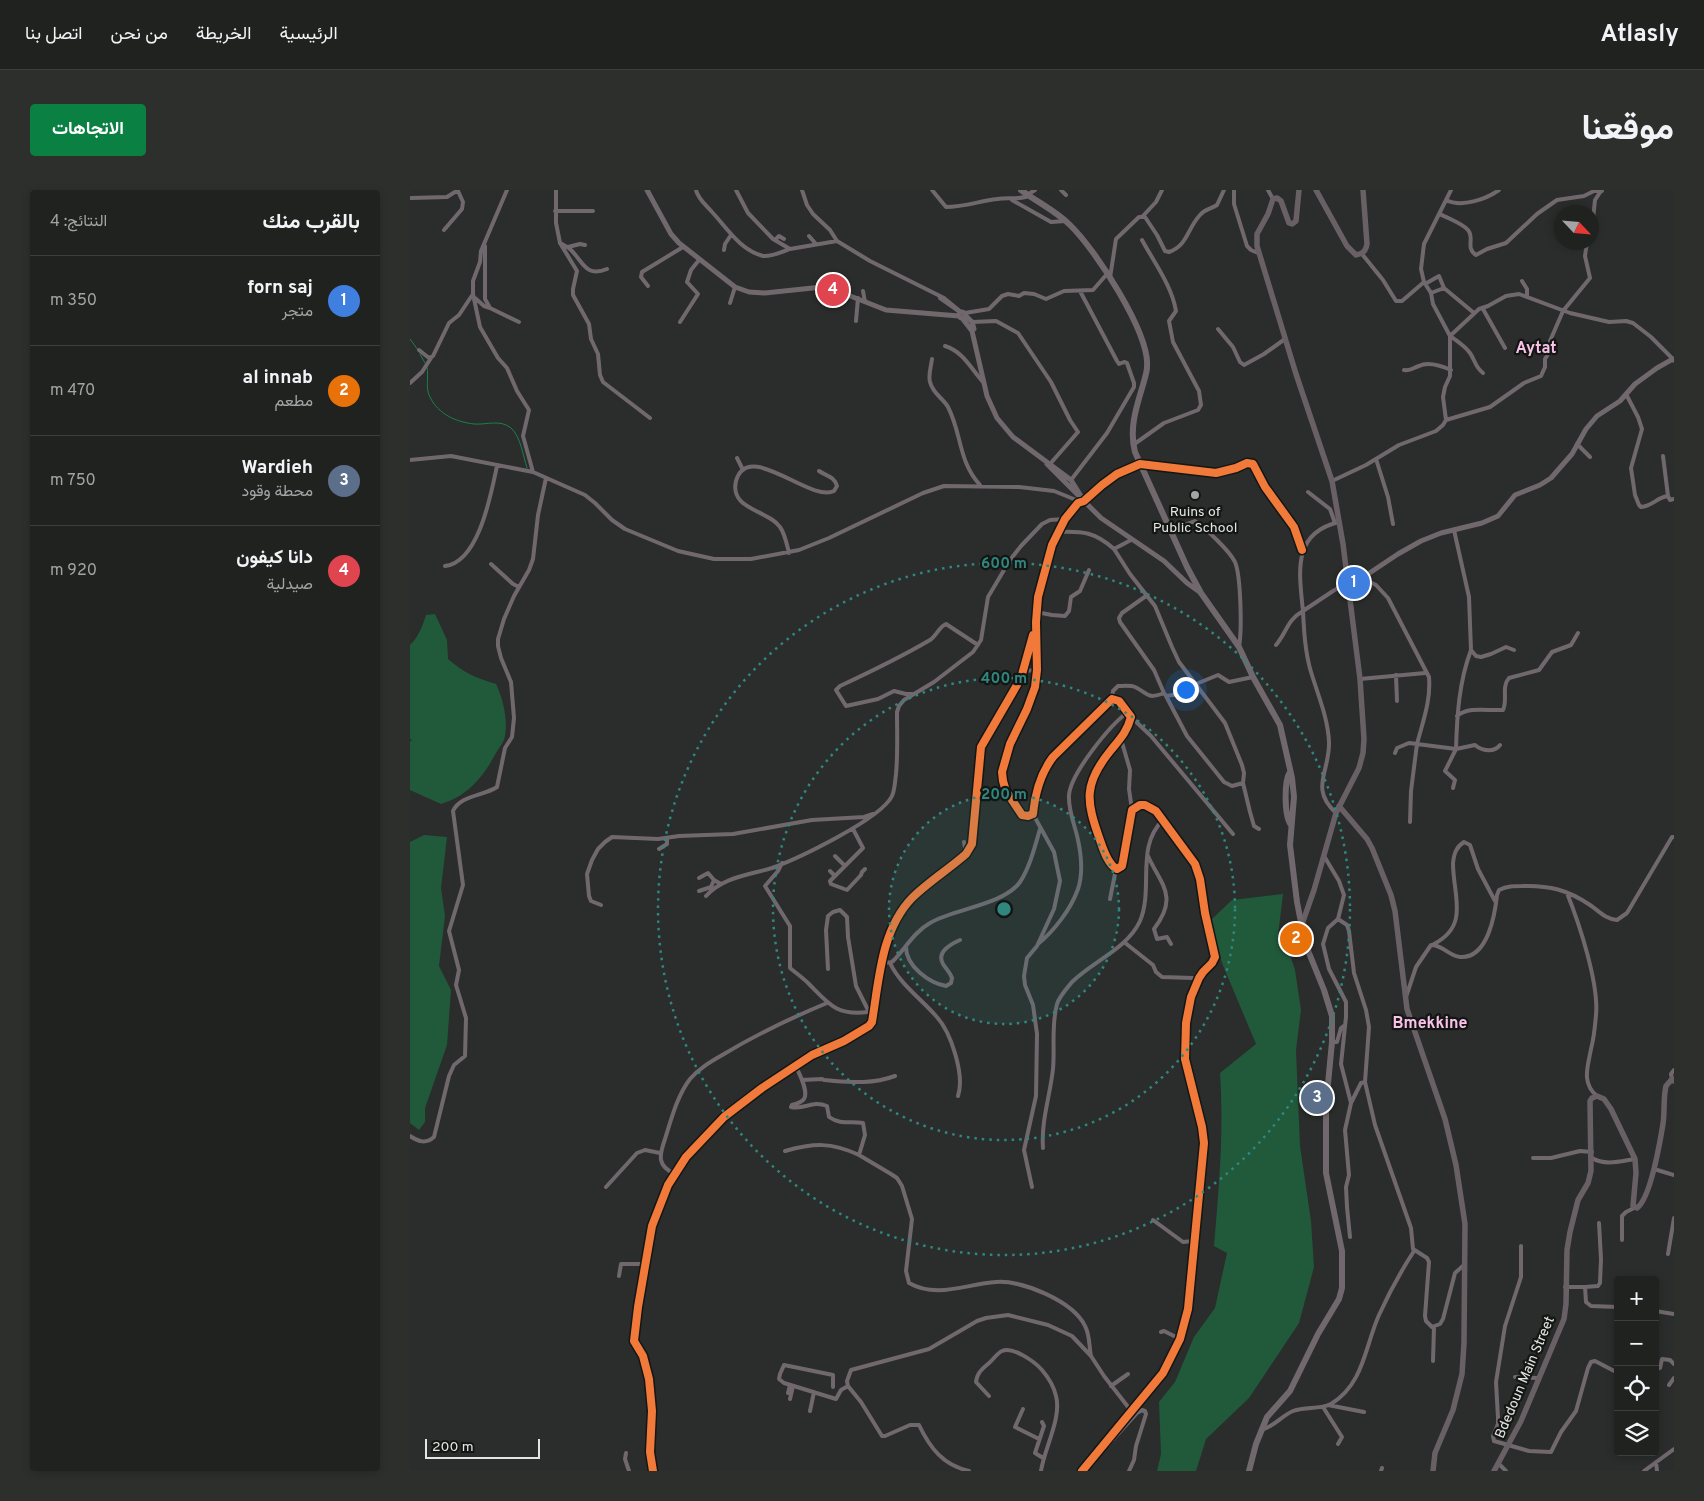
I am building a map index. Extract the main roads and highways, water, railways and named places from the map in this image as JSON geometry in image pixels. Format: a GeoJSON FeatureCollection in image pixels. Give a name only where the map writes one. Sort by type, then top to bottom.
{"type":"FeatureCollection","features":[{"type":"Feature","properties":{"kind":"main road"},"geometry":{"type":"LineString","coordinates":[[1020,190],[1066,221],[1083,240],[1109,276],[1141,335],[1148,368],[1134,418],[1133,445],[1171,533],[1201,593],[1239,647],[1253,677],[1280,725],[1290,772],[1290,799],[1286,817],[1291,825],[1292,870],[1309,955],[1329,1003],[1332,1016],[1332,1042],[1326,1105],[1326,1173],[1342,1251],[1342,1288],[1339,1298],[1318,1334],[1290,1391],[1270,1413],[1261,1430],[1249,1471]]}},
{"type":"Feature","properties":{"kind":"main road"},"geometry":{"type":"LineString","coordinates":[[1299,190],[1297,217],[1294,223],[1289,223],[1281,201],[1277,198],[1273,199],[1268,214],[1257,234],[1258,252],[1332,481],[1360,679],[1364,739],[1359,768],[1336,813],[1302,927]]}},
{"type":"Feature","properties":{"kind":"main road"},"geometry":{"type":"LineString","coordinates":[[1316,190],[1347,246],[1354,254],[1362,254],[1366,248],[1367,236],[1363,190]]}},
{"type":"Feature","properties":{"kind":"main road"},"geometry":{"type":"LineString","coordinates":[[1339,806],[1360,830],[1372,848],[1391,895],[1395,911],[1410,1022],[1438,1094],[1451,1141],[1465,1224],[1462,1374],[1452,1410],[1435,1453],[1433,1471]]}},
{"type":"Feature","properties":{"kind":"main road","name":"Bdedoun Main Street"},"geometry":{"type":"LineString","coordinates":[[1494,1471],[1521,1421],[1564,1319],[1567,1250],[1570,1232],[1578,1200],[1588,1183],[1592,1155],[1590,1102],[1592,1098],[1597,1096],[1609,1104],[1635,1159],[1634,1208],[1639,1207],[1643,1201],[1654,1169],[1663,1123],[1665,1088],[1668,1082],[1673,1080]]}},
{"type":"Feature","properties":{"kind":"waterway"},"geometry":{"type":"LineString","coordinates":[[410,339],[418,350]]}},
{"type":"Feature","properties":{"kind":"waterway"},"geometry":{"type":"LineString","coordinates":[[420,354],[425,363]]}},
{"type":"Feature","properties":{"kind":"waterway"},"geometry":{"type":"LineString","coordinates":[[427,367],[427,386],[433,403],[454,419],[474,424],[498,423],[507,425],[519,441],[527,468]]}},
{"type":"Feature","properties":{"kind":"place","name":"دانا كيفون"},"geometry":{"type":"Point","coordinates":[833,290]}},
{"type":"Feature","properties":{"kind":"place","name":"Ruins of Public School"},"geometry":{"type":"Point","coordinates":[1195,495]}},
{"type":"Feature","properties":{"kind":"place","name":"forn saj"},"geometry":{"type":"Point","coordinates":[1354,583]}},
{"type":"Feature","properties":{"kind":"place","name":"al innab"},"geometry":{"type":"Point","coordinates":[1296,939]}},
{"type":"Feature","properties":{"kind":"place","name":"Wardieh"},"geometry":{"type":"Point","coordinates":[1317,1098]}},
{"type":"Feature","properties":{"kind":"district","name":"Aytat"},"geometry":{"type":"Point","coordinates":[1536,347]}},
{"type":"Feature","properties":{"kind":"district","name":"Bmekkine"},"geometry":{"type":"Point","coordinates":[1430,1022]}}]}
